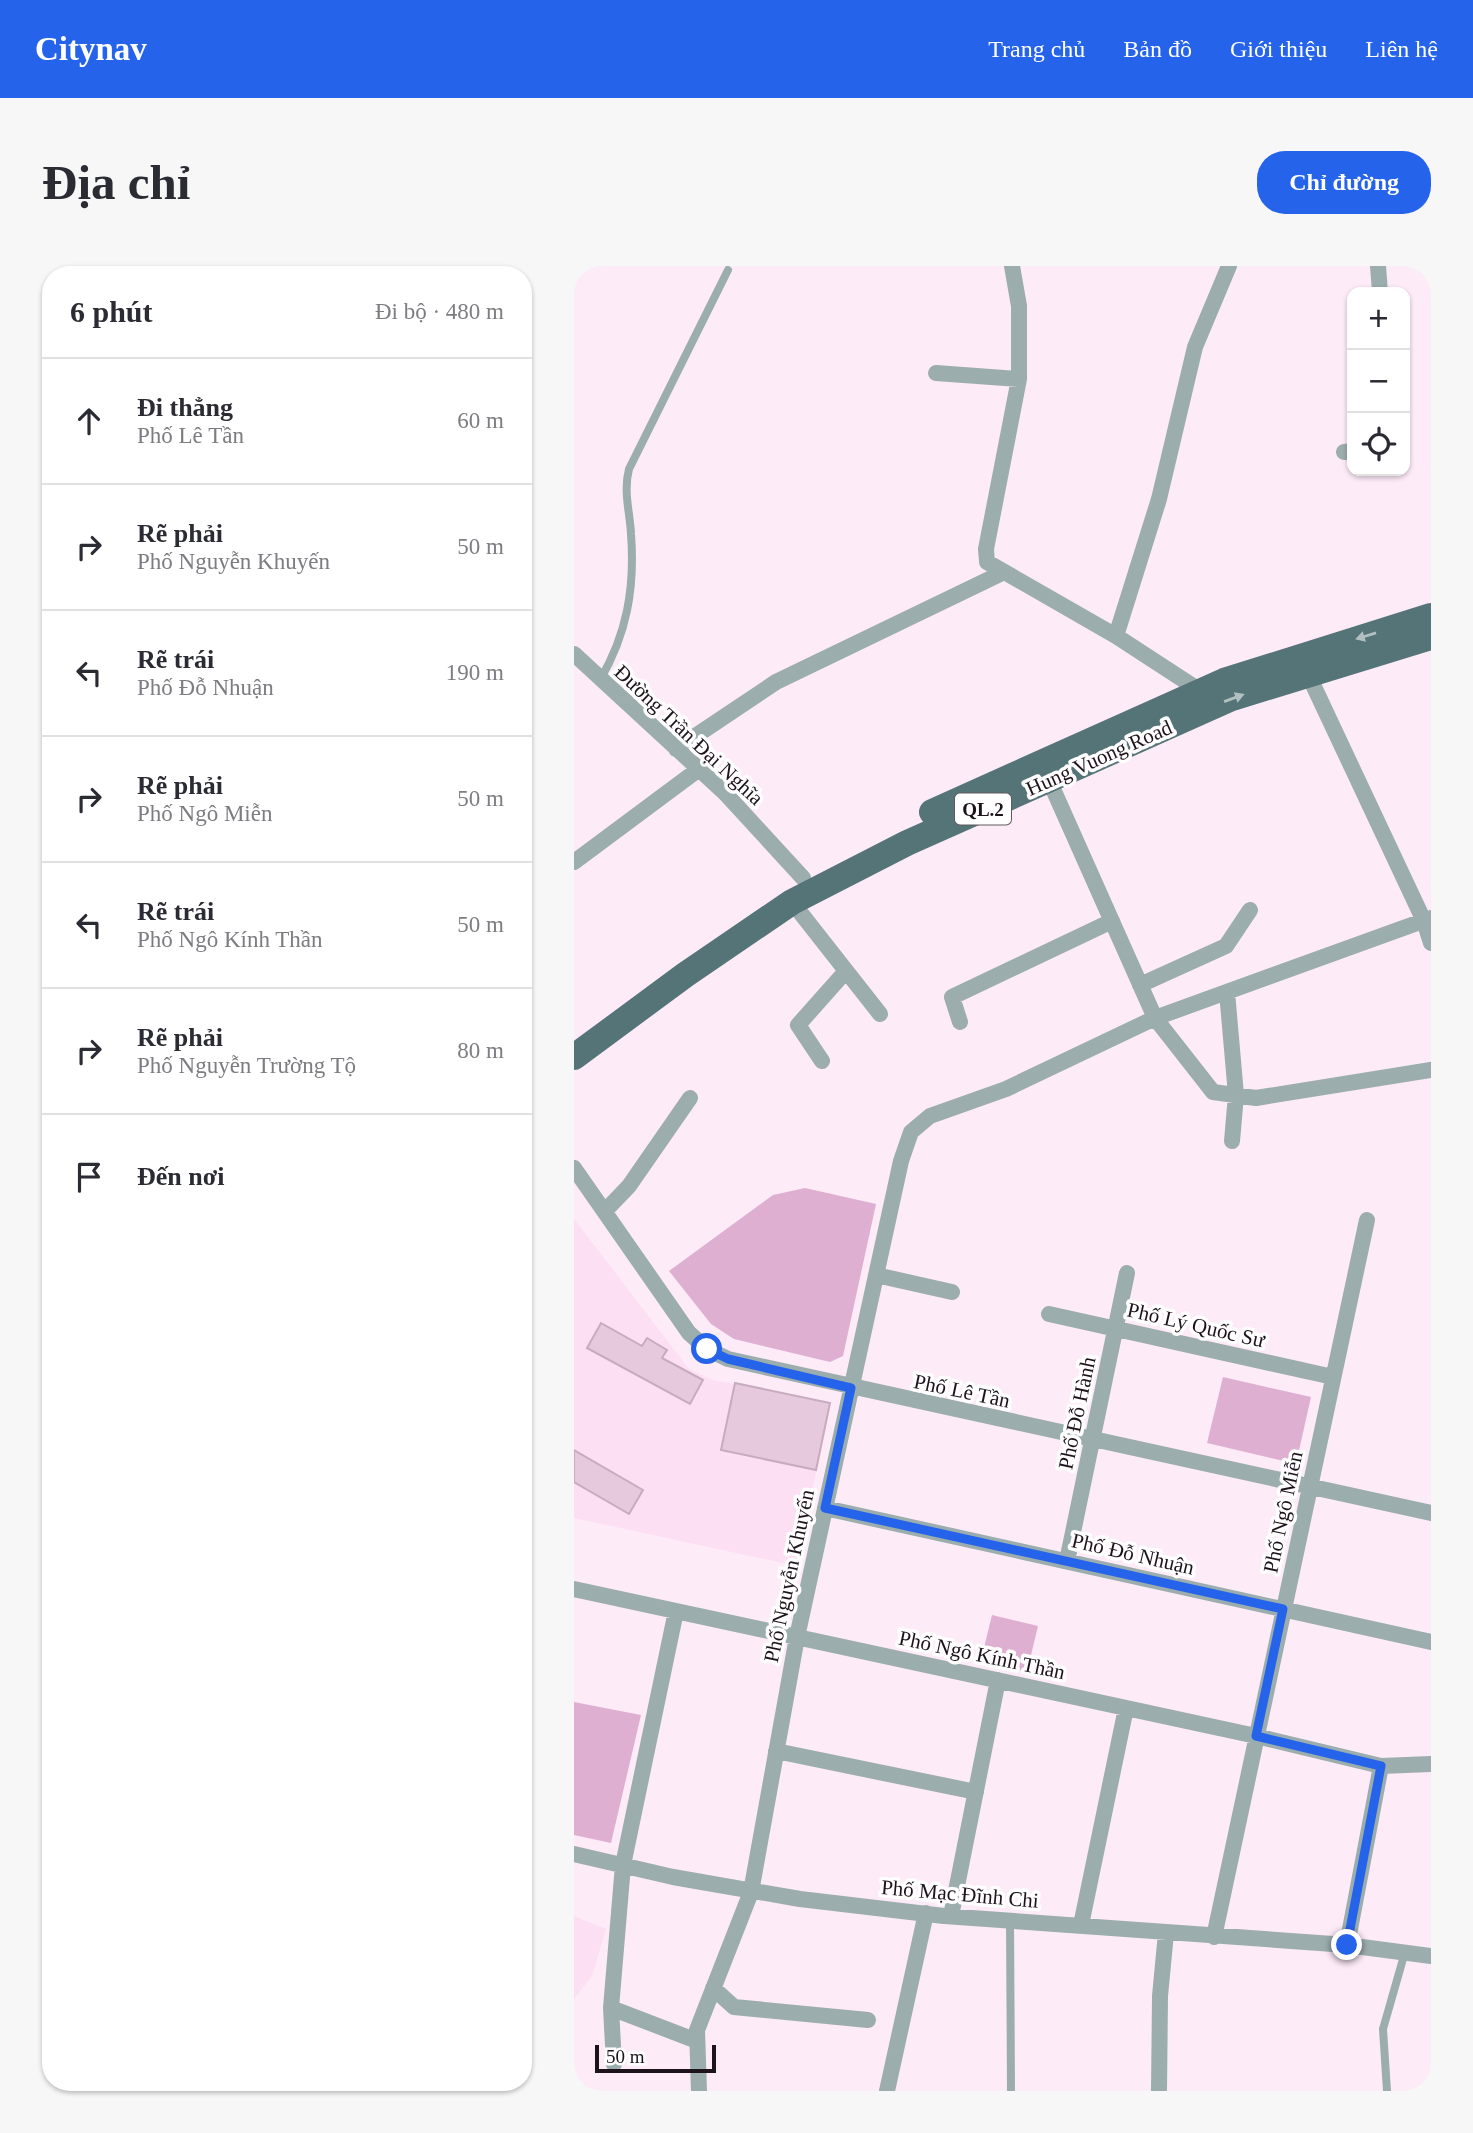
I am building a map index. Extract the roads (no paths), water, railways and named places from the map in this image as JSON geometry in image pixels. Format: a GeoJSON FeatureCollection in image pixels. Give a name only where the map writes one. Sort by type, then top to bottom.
{"type":"FeatureCollection","features":[{"type":"Feature","properties":{"kind":"main road","name":"Hung Vuong Road"},"geometry":{"type":"LineString","coordinates":[[574,1057],[803,891],[896,828],[1223,681],[1431,616]]}},
{"type":"Feature","properties":{"kind":"main road","name":"Hung Vuong Road"},"geometry":{"type":"LineString","coordinates":[[574,1035],[676,960],[803,891],[906,843],[1232,698],[1431,637]]}},
{"type":"Feature","properties":{"kind":"street"},"geometry":{"type":"LineString","coordinates":[[1012,266],[1019,306],[1019,379],[986,549],[987,562],[1116,636],[1202,692]]}},
{"type":"Feature","properties":{"kind":"street"},"geometry":{"type":"LineString","coordinates":[[1116,636],[1159,499],[1195,347],[1229,266]]}},
{"type":"Feature","properties":{"kind":"street"},"geometry":{"type":"LineString","coordinates":[[1378,266],[1380,287]]}},
{"type":"Feature","properties":{"kind":"street"},"geometry":{"type":"LineString","coordinates":[[936,373],[1019,379]]}},
{"type":"Feature","properties":{"kind":"street"},"geometry":{"type":"LineString","coordinates":[[676,749],[776,682],[1002,573]]}},
{"type":"Feature","properties":{"kind":"street","name":"Đường Trần Đại Nghĩa"},"geometry":{"type":"LineString","coordinates":[[574,654],[600,681],[725,793],[803,891],[846,971],[880,1014]]}},
{"type":"Feature","properties":{"kind":"street"},"geometry":{"type":"LineString","coordinates":[[1308,674],[1427,920],[1431,943]]}},
{"type":"Feature","properties":{"kind":"street"},"geometry":{"type":"LineString","coordinates":[[574,862],[699,769]]}},
{"type":"Feature","properties":{"kind":"street"},"geometry":{"type":"LineString","coordinates":[[1049,780],[1155,1018],[1213,1092],[1256,1098],[1431,1070]]}},
{"type":"Feature","properties":{"kind":"street"},"geometry":{"type":"LineString","coordinates":[[1140,985],[1226,946],[1250,910]]}},
{"type":"Feature","properties":{"kind":"street","name":"Phố Nguyễn Khuyến"},"geometry":{"type":"LineString","coordinates":[[699,2091],[697,2030],[751,1892],[797,1637],[905,1146],[911,1132],[930,1116],[1006,1089],[1155,1018],[1427,920]]}},
{"type":"Feature","properties":{"kind":"street"},"geometry":{"type":"LineString","coordinates":[[960,1022],[952,997],[1112,921]]}},
{"type":"Feature","properties":{"kind":"street"},"geometry":{"type":"LineString","coordinates":[[822,1061],[798,1025],[846,971]]}},
{"type":"Feature","properties":{"kind":"street"},"geometry":{"type":"LineString","coordinates":[[1227,992],[1236,1095],[1231,1141]]}},
{"type":"Feature","properties":{"kind":"street"},"geometry":{"type":"LineString","coordinates":[[605,1211],[629,1186],[690,1098]]}},
{"type":"Feature","properties":{"kind":"street","name":"Phố Lê Tần"},"geometry":{"type":"LineString","coordinates":[[574,1168],[689,1333],[707,1349],[728,1359],[1092,1441],[1431,1513]]}},
{"type":"Feature","properties":{"kind":"street","name":"Phố Ngô Miễn"},"geometry":{"type":"LineString","coordinates":[[1214,1937],[1367,1220]]}},
{"type":"Feature","properties":{"kind":"street","name":"Phố Đỗ Hành"},"geometry":{"type":"LineString","coordinates":[[1067,1561],[1127,1273]]}},
{"type":"Feature","properties":{"kind":"street"},"geometry":{"type":"LineString","coordinates":[[876,1275],[952,1292]]}},
{"type":"Feature","properties":{"kind":"street","name":"Phố Lý Quốc Sư"},"geometry":{"type":"LineString","coordinates":[[1049,1314],[1333,1377]]}},
{"type":"Feature","properties":{"kind":"street","name":"Phố Đỗ Nhuận"},"geometry":{"type":"LineString","coordinates":[[825,1508],[1431,1643]]}},
{"type":"Feature","properties":{"kind":"street","name":"Phố Ngô Kính Thần"},"geometry":{"type":"LineString","coordinates":[[574,1589],[1256,1736],[1381,1766],[1431,1764]]}},
{"type":"Feature","properties":{"kind":"street"},"geometry":{"type":"LineString","coordinates":[[614,2064],[611,2008],[623,1865],[676,1611]]}},
{"type":"Feature","properties":{"kind":"street"},"geometry":{"type":"LineString","coordinates":[[951,1916],[998,1680]]}},
{"type":"Feature","properties":{"kind":"street"},"geometry":{"type":"LineString","coordinates":[[1081,1925],[1126,1708]]}},
{"type":"Feature","properties":{"kind":"street"},"geometry":{"type":"LineString","coordinates":[[776,1751],[976,1792]]}},
{"type":"Feature","properties":{"kind":"street"},"geometry":{"type":"LineString","coordinates":[[1347,1945],[1381,1766]]}},
{"type":"Feature","properties":{"kind":"street","name":"Phố Mạc Đĩnh Chi"},"geometry":{"type":"LineString","coordinates":[[574,1854],[751,1892],[951,1916],[1347,1945],[1431,1956]]}},
{"type":"Feature","properties":{"kind":"street"},"geometry":{"type":"LineString","coordinates":[[887,2091],[926,1913]]}},
{"type":"Feature","properties":{"kind":"street"},"geometry":{"type":"LineString","coordinates":[[1159,2091],[1160,1996],[1166,1933]]}},
{"type":"Feature","properties":{"kind":"street"},"geometry":{"type":"LineString","coordinates":[[713,1988],[734,2007],[868,2020]]}},
{"type":"Feature","properties":{"kind":"street"},"geometry":{"type":"LineString","coordinates":[[611,2008],[697,2041]]}},
{"type":"Feature","properties":{"kind":"lane"},"geometry":{"type":"LineString","coordinates":[[600,681],[621,639],[628,617],[632,552],[626,494],[629,470],[728,270]]}},
{"type":"Feature","properties":{"kind":"lane"},"geometry":{"type":"LineString","coordinates":[[1010,1920],[1011,2091]]}},
{"type":"Feature","properties":{"kind":"lane"},"geometry":{"type":"LineString","coordinates":[[1387,2091],[1383,2029],[1405,1952]]}}]}
